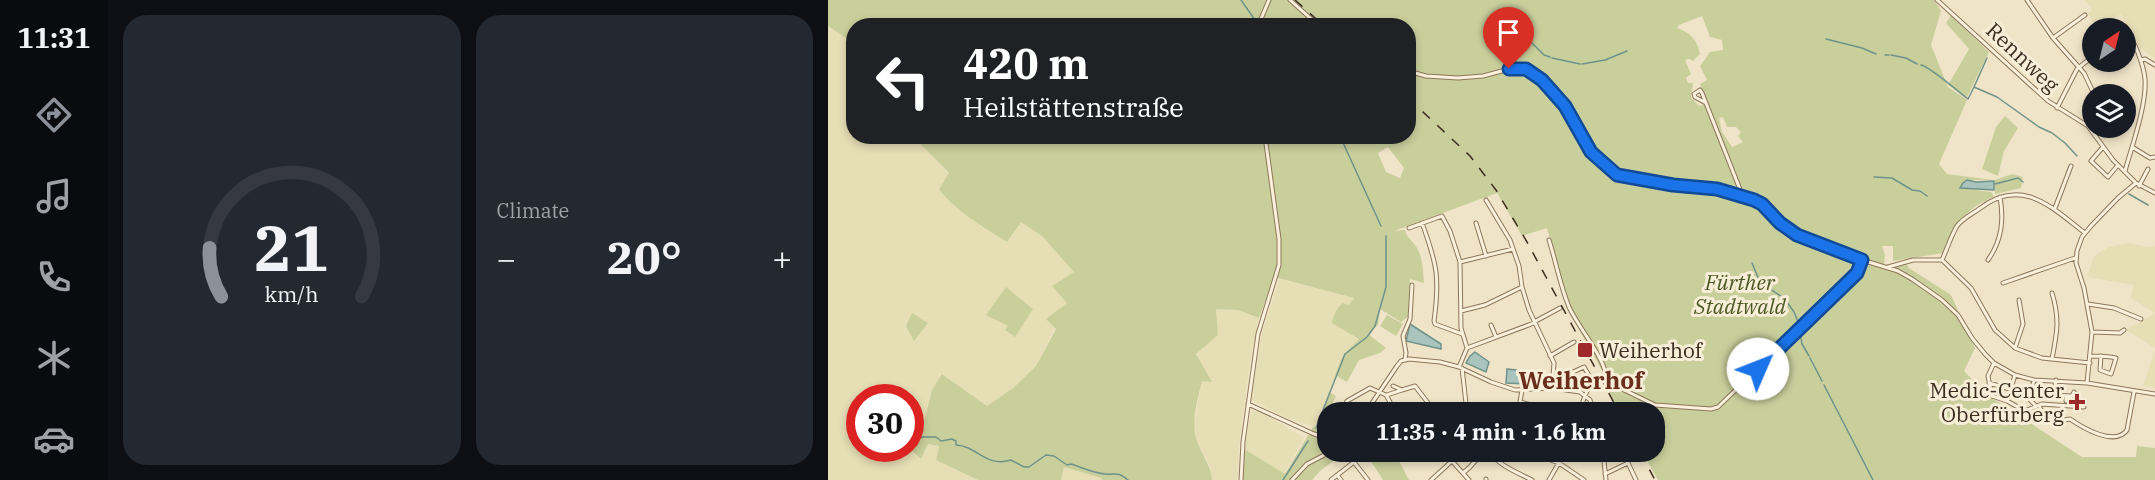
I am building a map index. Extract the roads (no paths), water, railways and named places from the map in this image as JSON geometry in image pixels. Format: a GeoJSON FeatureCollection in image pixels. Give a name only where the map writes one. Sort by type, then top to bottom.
{"type":"FeatureCollection","features":[{"type":"Feature","properties":{"kind":"street"},"geometry":{"type":"LineString","coordinates":[[1261,18],[1269,0]]}},
{"type":"Feature","properties":{"kind":"street"},"geometry":{"type":"LineString","coordinates":[[1290,0],[1310,18]]}},
{"type":"Feature","properties":{"kind":"street","name":"Rennweg"},"geometry":{"type":"LineString","coordinates":[[1937,0],[2057,108],[2082,121]]}},
{"type":"Feature","properties":{"kind":"street"},"geometry":{"type":"LineString","coordinates":[[2027,0],[2053,38],[2079,67],[2090,84]]}},
{"type":"Feature","properties":{"kind":"street"},"geometry":{"type":"LineString","coordinates":[[2053,38],[2085,15]]}},
{"type":"Feature","properties":{"kind":"street"},"geometry":{"type":"LineString","coordinates":[[2125,171],[2138,125],[2144,85],[2140,60],[2136,51]]}},
{"type":"Feature","properties":{"kind":"street"},"geometry":{"type":"LineString","coordinates":[[2140,60],[2145,59],[2155,65]]}},
{"type":"Feature","properties":{"kind":"street"},"geometry":{"type":"LineString","coordinates":[[2057,108],[2082,65]]}},
{"type":"Feature","properties":{"kind":"street"},"geometry":{"type":"LineString","coordinates":[[1416,73],[1458,78],[1482,76],[1513,68],[1526,69],[1554,91],[1591,152],[1617,175],[1673,185],[1703,187],[1743,197],[1762,204],[1780,223],[1797,235],[1887,267],[1912,279],[1942,300],[1958,315],[1978,346],[1994,363],[2015,375],[2034,380],[2087,383],[2155,394]]}},
{"type":"Feature","properties":{"kind":"street"},"geometry":{"type":"LineString","coordinates":[[1706,104],[1695,97],[1694,94],[1698,90],[1706,104],[1743,197]]}},
{"type":"Feature","properties":{"kind":"street","name":"Rennweg"},"geometry":{"type":"LineString","coordinates":[[2096,138],[2118,165],[2138,184],[2155,193]]}},
{"type":"Feature","properties":{"kind":"street"},"geometry":{"type":"LineString","coordinates":[[1241,480],[1243,442],[1258,333],[1279,265],[1279,239],[1266,144]]}},
{"type":"Feature","properties":{"kind":"street"},"geometry":{"type":"LineString","coordinates":[[2103,147],[2091,161],[2108,177],[2118,165]]}},
{"type":"Feature","properties":{"kind":"street"},"geometry":{"type":"LineString","coordinates":[[2132,147],[2150,158],[2155,157]]}},
{"type":"Feature","properties":{"kind":"street"},"geometry":{"type":"LineString","coordinates":[[2055,208],[2070,166]]}},
{"type":"Feature","properties":{"kind":"street"},"geometry":{"type":"LineString","coordinates":[[2087,383],[2092,332],[2075,258],[2079,242],[2085,232],[2118,198],[2138,184],[2148,169]]}},
{"type":"Feature","properties":{"kind":"street"},"geometry":{"type":"LineString","coordinates":[[1942,260],[1958,225],[1988,202],[2000,197],[2032,196],[2055,208],[2085,232]]}},
{"type":"Feature","properties":{"kind":"street"},"geometry":{"type":"LineString","coordinates":[[1988,260],[2002,228],[2003,212],[2000,197]]}},
{"type":"Feature","properties":{"kind":"street"},"geometry":{"type":"LineString","coordinates":[[1486,200],[1513,249],[1519,266],[1522,287],[1534,322],[1554,366],[1552,388]]}},
{"type":"Feature","properties":{"kind":"street"},"geometry":{"type":"LineString","coordinates":[[1409,228],[1442,216],[1450,231],[1460,262],[1462,334],[1467,348],[1460,367],[1465,402]]}},
{"type":"Feature","properties":{"kind":"street"},"geometry":{"type":"LineString","coordinates":[[1422,223],[1437,273],[1435,324],[1462,334]]}},
{"type":"Feature","properties":{"kind":"street"},"geometry":{"type":"LineString","coordinates":[[1476,223],[1486,256]]}},
{"type":"Feature","properties":{"kind":"street"},"geometry":{"type":"LineString","coordinates":[[1549,240],[1568,305],[1596,353],[1606,377],[1620,388],[1655,405],[1714,409],[1853,277],[1862,260]]}},
{"type":"Feature","properties":{"kind":"street"},"geometry":{"type":"LineString","coordinates":[[1460,262],[1513,249]]}},
{"type":"Feature","properties":{"kind":"street"},"geometry":{"type":"LineString","coordinates":[[2003,283],[2075,258]]}},
{"type":"Feature","properties":{"kind":"street"},"geometry":{"type":"LineString","coordinates":[[1887,267],[1913,260],[1942,260],[1971,288],[1991,325],[2015,348],[2034,356],[2090,363]]}},
{"type":"Feature","properties":{"kind":"street"},"geometry":{"type":"LineString","coordinates":[[1405,360],[1403,336],[1410,319],[1412,285]]}},
{"type":"Feature","properties":{"kind":"street"},"geometry":{"type":"LineString","coordinates":[[1461,311],[1485,305],[1522,287]]}},
{"type":"Feature","properties":{"kind":"street"},"geometry":{"type":"LineString","coordinates":[[2052,293],[2058,317],[2058,329],[2052,358]]}},
{"type":"Feature","properties":{"kind":"street"},"geometry":{"type":"LineString","coordinates":[[2015,348],[2022,324],[2019,300]]}},
{"type":"Feature","properties":{"kind":"street"},"geometry":{"type":"LineString","coordinates":[[2087,304],[2114,308],[2140,319]]}},
{"type":"Feature","properties":{"kind":"street"},"geometry":{"type":"LineString","coordinates":[[1467,348],[1534,322],[1560,308]]}},
{"type":"Feature","properties":{"kind":"street"},"geometry":{"type":"LineString","coordinates":[[1491,325],[1496,338]]}},
{"type":"Feature","properties":{"kind":"street"},"geometry":{"type":"LineString","coordinates":[[2092,332],[2120,333],[2124,330]]}},
{"type":"Feature","properties":{"kind":"street"},"geometry":{"type":"LineString","coordinates":[[1550,356],[1574,342]]}},
{"type":"Feature","properties":{"kind":"street"},"geometry":{"type":"LineString","coordinates":[[2091,356],[2101,356],[2116,358],[2111,374],[2100,370],[2101,356]]}},
{"type":"Feature","properties":{"kind":"street"},"geometry":{"type":"LineString","coordinates":[[1374,402],[1397,366],[1405,360],[1440,362],[1460,367],[1491,382],[1522,390],[1552,388],[1585,394],[1591,402]]}},
{"type":"Feature","properties":{"kind":"street"},"geometry":{"type":"LineString","coordinates":[[1994,363],[1988,376],[1992,396],[2025,411],[2037,405],[2084,406]]}},
{"type":"Feature","properties":{"kind":"street"},"geometry":{"type":"LineString","coordinates":[[1553,379],[1584,367],[1593,382]]}},
{"type":"Feature","properties":{"kind":"street"},"geometry":{"type":"LineString","coordinates":[[2010,388],[2015,375]]}},
{"type":"Feature","properties":{"kind":"street"},"geometry":{"type":"LineString","coordinates":[[1583,402],[1593,382],[1606,377]]}},
{"type":"Feature","properties":{"kind":"street"},"geometry":{"type":"LineString","coordinates":[[2034,380],[2027,397],[2046,415],[2058,421],[2070,419],[2088,430],[2117,437],[2124,435],[2127,430],[2134,391]]}},
{"type":"Feature","properties":{"kind":"street"},"geometry":{"type":"LineString","coordinates":[[2054,394],[2056,380]]}},
{"type":"Feature","properties":{"kind":"street"},"geometry":{"type":"LineString","coordinates":[[1388,382],[1402,390]]}},
{"type":"Feature","properties":{"kind":"street"},"geometry":{"type":"LineString","coordinates":[[1989,383],[2029,393],[2066,396],[2073,394],[2066,401]]}},
{"type":"Feature","properties":{"kind":"street"},"geometry":{"type":"LineString","coordinates":[[1393,386],[1395,392]]}},
{"type":"Feature","properties":{"kind":"street"},"geometry":{"type":"LineString","coordinates":[[1386,395],[1416,386],[1428,402]]}},
{"type":"Feature","properties":{"kind":"street"},"geometry":{"type":"LineString","coordinates":[[1347,402],[1373,387],[1386,395],[1390,402]]}},
{"type":"Feature","properties":{"kind":"street"},"geometry":{"type":"LineString","coordinates":[[1520,402],[1522,390]]}},
{"type":"Feature","properties":{"kind":"street"},"geometry":{"type":"LineString","coordinates":[[2065,406],[2066,396]]}},
{"type":"Feature","properties":{"kind":"street"},"geometry":{"type":"LineString","coordinates":[[1248,404],[1317,435]]}},
{"type":"Feature","properties":{"kind":"street"},"geometry":{"type":"LineString","coordinates":[[1292,480],[1307,464],[1317,459]]}},
{"type":"Feature","properties":{"kind":"street"},"geometry":{"type":"LineString","coordinates":[[1331,480],[1354,462],[1368,480]]}},
{"type":"Feature","properties":{"kind":"street"},"geometry":{"type":"LineString","coordinates":[[1431,480],[1451,462]]}},
{"type":"Feature","properties":{"kind":"street"},"geometry":{"type":"LineString","coordinates":[[1453,462],[1469,480]]}},
{"type":"Feature","properties":{"kind":"street"},"geometry":{"type":"LineString","coordinates":[[1463,473],[1475,462]]}},
{"type":"Feature","properties":{"kind":"street"},"geometry":{"type":"LineString","coordinates":[[1499,462],[1532,480]]}},
{"type":"Feature","properties":{"kind":"street"},"geometry":{"type":"LineString","coordinates":[[1604,462],[1606,480]]}},
{"type":"Feature","properties":{"kind":"street"},"geometry":{"type":"LineString","coordinates":[[1549,480],[1559,463],[1584,480]]}},
{"type":"Feature","properties":{"kind":"street"},"geometry":{"type":"LineString","coordinates":[[1605,474],[1628,464],[1636,480]]}},
{"type":"Feature","properties":{"kind":"street"},"geometry":{"type":"LineString","coordinates":[[1337,475],[1341,480]]}},
{"type":"Feature","properties":{"kind":"water"},"geometry":{"type":"Polygon","coordinates":[[[1967,180],[1994,181],[1994,190],[1960,188],[1967,180]]]}},
{"type":"Feature","properties":{"kind":"water"},"geometry":{"type":"Polygon","coordinates":[[[1410,324],[1441,344],[1441,349],[1406,341],[1410,324]]]}},
{"type":"Feature","properties":{"kind":"water"},"geometry":{"type":"Polygon","coordinates":[[[1475,352],[1489,362],[1486,372],[1466,363],[1475,352]]]}},
{"type":"Feature","properties":{"kind":"water"},"geometry":{"type":"Polygon","coordinates":[[[1507,369],[1536,372],[1538,381],[1527,384],[1506,383],[1507,369]]]}},
{"type":"Feature","properties":{"kind":"waterway"},"geometry":{"type":"LineString","coordinates":[[1241,0],[1254,18]]}},
{"type":"Feature","properties":{"kind":"waterway"},"geometry":{"type":"LineString","coordinates":[[1826,39],[1876,54]]}},
{"type":"Feature","properties":{"kind":"waterway"},"geometry":{"type":"LineString","coordinates":[[1532,43],[1544,55],[1550,57]]}},
{"type":"Feature","properties":{"kind":"waterway"},"geometry":{"type":"LineString","coordinates":[[1582,64],[1605,60],[1627,51]]}},
{"type":"Feature","properties":{"kind":"waterway"},"geometry":{"type":"LineString","coordinates":[[1891,55],[1906,58],[1917,64]]}},
{"type":"Feature","properties":{"kind":"waterway"},"geometry":{"type":"LineString","coordinates":[[1552,58],[1580,64]]}},
{"type":"Feature","properties":{"kind":"waterway"},"geometry":{"type":"LineString","coordinates":[[1974,87],[1987,58]]}},
{"type":"Feature","properties":{"kind":"waterway"},"geometry":{"type":"LineString","coordinates":[[1921,65],[1938,75],[1968,99],[1974,87],[1997,97],[2039,127],[2052,133],[2077,156]]}},
{"type":"Feature","properties":{"kind":"waterway"},"geometry":{"type":"LineString","coordinates":[[1344,144],[1381,226]]}},
{"type":"Feature","properties":{"kind":"waterway"},"geometry":{"type":"LineString","coordinates":[[1874,177],[1892,178],[1927,196]]}},
{"type":"Feature","properties":{"kind":"waterway"},"geometry":{"type":"LineString","coordinates":[[1995,184],[2018,178],[2023,182]]}},
{"type":"Feature","properties":{"kind":"waterway"},"geometry":{"type":"LineString","coordinates":[[2129,194],[2148,205]]}},
{"type":"Feature","properties":{"kind":"waterway"},"geometry":{"type":"LineString","coordinates":[[1316,428],[1345,354],[1367,337],[1375,326],[1386,287],[1386,236]]}},
{"type":"Feature","properties":{"kind":"waterway"},"geometry":{"type":"LineString","coordinates":[[1752,263],[1760,282],[1785,299],[1799,324]]}},
{"type":"Feature","properties":{"kind":"waterway"},"geometry":{"type":"LineString","coordinates":[[1800,331],[1802,344],[1809,356]]}},
{"type":"Feature","properties":{"kind":"waterway"},"geometry":{"type":"LineString","coordinates":[[1810,358],[1822,381]]}},
{"type":"Feature","properties":{"kind":"waterway"},"geometry":{"type":"LineString","coordinates":[[1824,385],[1873,480]]}},
{"type":"Feature","properties":{"kind":"waterway"},"geometry":{"type":"LineString","coordinates":[[924,437],[936,437],[941,441],[952,439],[956,441],[956,445],[964,446],[995,461],[1011,460],[1024,467],[1029,467],[1046,455],[1054,456],[1067,465],[1071,464],[1101,473],[1119,474],[1128,480]]}},
{"type":"Feature","properties":{"kind":"waterway"},"geometry":{"type":"LineString","coordinates":[[1283,480],[1308,441]]}},
{"type":"Feature","properties":{"kind":"railway"},"geometry":{"type":"LineString","coordinates":[[1295,0],[1315,18]]}},
{"type":"Feature","properties":{"kind":"railway"},"geometry":{"type":"LineString","coordinates":[[1416,105],[1470,156],[1496,190],[1527,242],[1614,402]]}},
{"type":"Feature","properties":{"kind":"railway"},"geometry":{"type":"LineString","coordinates":[[1645,462],[1655,480]]}},
{"type":"Feature","properties":{"kind":"place","name":"Weiherhof"},"geometry":{"type":"Point","coordinates":[1585,350]}},
{"type":"Feature","properties":{"kind":"place","name":"Medic-Center Oberfürberg"},"geometry":{"type":"Point","coordinates":[2077,402]}},
{"type":"Feature","properties":{"kind":"district","name":"Weiherhof"},"geometry":{"type":"Point","coordinates":[1581,380]}},
{"type":"Feature","properties":{"kind":"park label","name":"Fürther Stadtwald"},"geometry":{"type":"Point","coordinates":[1740,294]}}]}
